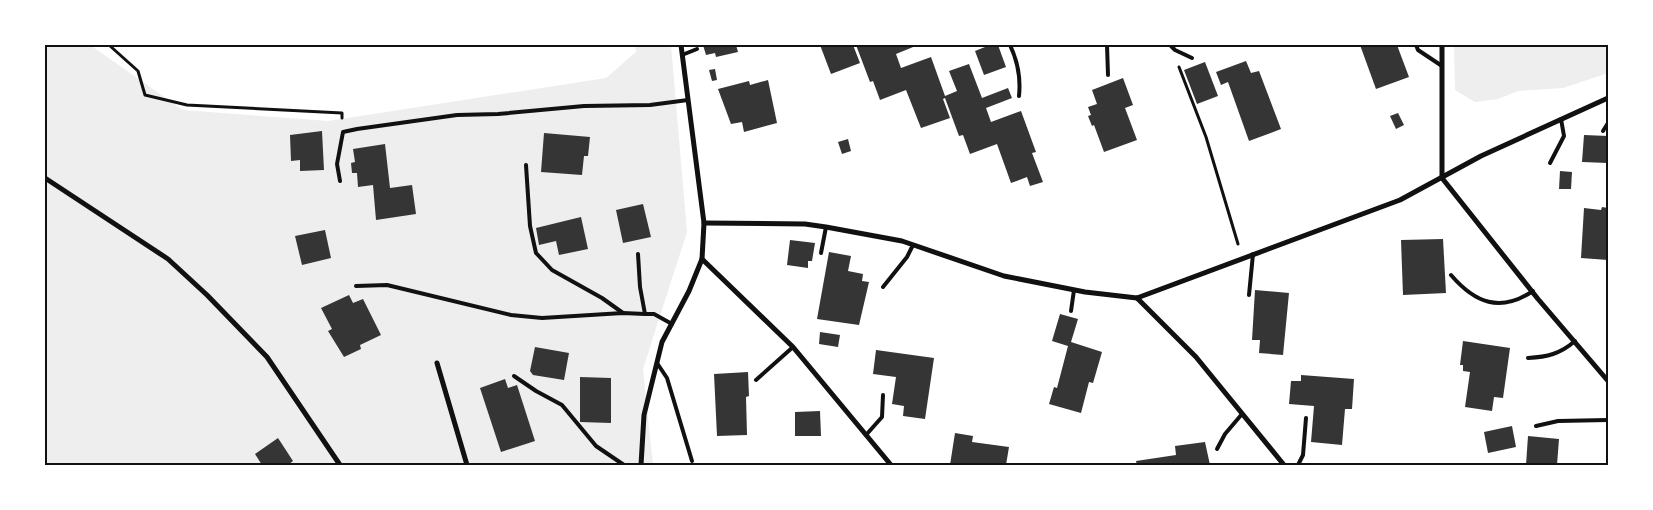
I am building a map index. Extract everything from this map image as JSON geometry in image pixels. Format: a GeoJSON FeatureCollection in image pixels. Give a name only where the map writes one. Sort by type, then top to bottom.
{"type":"FeatureCollection","features":[{"type":"Feature","properties":{"kind":"street"},"geometry":{"type":"LineString","coordinates":[[641,465],[644,415],[662,342],[702,259],[704,223],[681,45]]}},
{"type":"Feature","properties":{"kind":"street"},"geometry":{"type":"LineString","coordinates":[[1442,45],[1442,178],[1533,292],[1608,381]]}},
{"type":"Feature","properties":{"kind":"street"},"geometry":{"type":"LineString","coordinates":[[704,223],[805,224],[913,245],[1004,276],[1074,290],[1137,298],[1400,200],[1481,156],[1608,98]]}},
{"type":"Feature","properties":{"kind":"street"},"geometry":{"type":"LineString","coordinates":[[45,178],[168,259],[207,294],[267,357],[340,465]]}},
{"type":"Feature","properties":{"kind":"street"},"geometry":{"type":"LineString","coordinates":[[702,259],[793,347],[891,465]]}},
{"type":"Feature","properties":{"kind":"street"},"geometry":{"type":"LineString","coordinates":[[1137,298],[1196,358],[1284,465]]}},
{"type":"Feature","properties":{"kind":"street"},"geometry":{"type":"LineString","coordinates":[[437,363],[467,465]]}},
{"type":"Feature","properties":{"kind":"lane"},"geometry":{"type":"LineString","coordinates":[[1010,45],[1016,58],[1021,80],[1019,96]]}},
{"type":"Feature","properties":{"kind":"lane"},"geometry":{"type":"LineString","coordinates":[[1107,45],[1108,75]]}},
{"type":"Feature","properties":{"kind":"lane"},"geometry":{"type":"LineString","coordinates":[[1170,45],[1175,50],[1192,58]]}},
{"type":"Feature","properties":{"kind":"lane"},"geometry":{"type":"LineString","coordinates":[[1416,45],[1418,50],[1442,66]]}},
{"type":"Feature","properties":{"kind":"lane"},"geometry":{"type":"LineString","coordinates":[[682,55],[697,49]]}},
{"type":"Feature","properties":{"kind":"lane"},"geometry":{"type":"LineString","coordinates":[[340,181],[337,164],[343,132],[407,120],[457,115],[498,114],[584,106],[650,105],[688,100]]}},
{"type":"Feature","properties":{"kind":"lane"},"geometry":{"type":"LineString","coordinates":[[1550,163],[1564,136],[1561,119]]}},
{"type":"Feature","properties":{"kind":"lane"},"geometry":{"type":"LineString","coordinates":[[1603,131],[1608,123]]}},
{"type":"Feature","properties":{"kind":"lane"},"geometry":{"type":"LineString","coordinates":[[526,165],[530,226],[536,253],[552,270],[602,298],[623,313]]}},
{"type":"Feature","properties":{"kind":"lane"},"geometry":{"type":"LineString","coordinates":[[821,253],[826,228]]}},
{"type":"Feature","properties":{"kind":"lane"},"geometry":{"type":"LineString","coordinates":[[883,287],[907,257],[913,245]]}},
{"type":"Feature","properties":{"kind":"lane"},"geometry":{"type":"LineString","coordinates":[[638,254],[640,287],[645,314]]}},
{"type":"Feature","properties":{"kind":"lane"},"geometry":{"type":"LineString","coordinates":[[1249,295],[1253,254]]}},
{"type":"Feature","properties":{"kind":"lane"},"geometry":{"type":"LineString","coordinates":[[1451,275],[1476,297],[1499,305],[1519,301],[1533,292]]}},
{"type":"Feature","properties":{"kind":"lane"},"geometry":{"type":"LineString","coordinates":[[356,286],[387,285],[511,315],[542,318],[623,313],[654,314],[672,324]]}},
{"type":"Feature","properties":{"kind":"lane"},"geometry":{"type":"LineString","coordinates":[[1071,311],[1074,290]]}},
{"type":"Feature","properties":{"kind":"lane"},"geometry":{"type":"LineString","coordinates":[[1528,358],[1546,357],[1563,351],[1574,341]]}},
{"type":"Feature","properties":{"kind":"lane"},"geometry":{"type":"LineString","coordinates":[[756,380],[793,347]]}},
{"type":"Feature","properties":{"kind":"lane"},"geometry":{"type":"LineString","coordinates":[[657,363],[667,378],[692,461]]}},
{"type":"Feature","properties":{"kind":"lane"},"geometry":{"type":"LineString","coordinates":[[514,376],[536,391],[562,404],[596,446],[624,465]]}},
{"type":"Feature","properties":{"kind":"lane"},"geometry":{"type":"LineString","coordinates":[[866,435],[882,417],[883,395]]}},
{"type":"Feature","properties":{"kind":"lane"},"geometry":{"type":"LineString","coordinates":[[1217,449],[1225,434],[1242,414]]}},
{"type":"Feature","properties":{"kind":"lane"},"geometry":{"type":"LineString","coordinates":[[1298,465],[1303,455],[1306,418]]}},
{"type":"Feature","properties":{"kind":"lane"},"geometry":{"type":"LineString","coordinates":[[1536,426],[1558,421],[1608,420]]}},
{"type":"Feature","properties":{"kind":"path"},"geometry":{"type":"LineString","coordinates":[[109,45],[138,71],[145,94],[187,105],[342,113],[343,132]]}},
{"type":"Feature","properties":{"kind":"path"},"geometry":{"type":"LineString","coordinates":[[1175,50],[1180,71],[1206,136],[1243,258]]}},
{"type":"Feature","properties":{"kind":"shaded area"},"geometry":{"type":"Polygon","coordinates":[[[45,45],[90,45],[183,110],[328,121],[606,78],[636,52],[635,45],[671,45],[687,232],[643,369],[653,465],[45,465],[45,45]]]}},
{"type":"Feature","properties":{"kind":"shaded area"},"geometry":{"type":"Polygon","coordinates":[[[1454,45],[1608,45],[1608,73],[1563,88],[1518,91],[1498,99],[1475,102],[1455,90],[1454,45]]]}},
{"type":"Feature","properties":{"kind":"building"},"geometry":{"type":"Polygon","coordinates":[[[703,45],[736,45],[738,52],[716,57],[715,53],[706,55],[703,45]]]}},
{"type":"Feature","properties":{"kind":"building"},"geometry":{"type":"Polygon","coordinates":[[[820,45],[853,45],[860,63],[831,74],[820,45]]]}},
{"type":"Feature","properties":{"kind":"building"},"geometry":{"type":"Polygon","coordinates":[[[856,45],[918,45],[896,54],[901,68],[931,57],[945,96],[957,91],[949,71],[969,64],[982,98],[1008,88],[1012,98],[986,108],[991,122],[1021,111],[1036,152],[1032,153],[1043,182],[1030,186],[1027,177],[1011,183],[997,144],[970,154],[963,135],[959,136],[945,98],[943,99],[950,118],[921,128],[906,90],[880,100],[873,81],[870,82],[856,45]]]}},
{"type":"Feature","properties":{"kind":"building"},"geometry":{"type":"Polygon","coordinates":[[[990,45],[998,45],[1006,67],[984,75],[975,51],[990,45]]]}},
{"type":"Feature","properties":{"kind":"building"},"geometry":{"type":"Polygon","coordinates":[[[1360,45],[1397,45],[1409,77],[1376,89],[1360,45]]]}},
{"type":"Feature","properties":{"kind":"building"},"geometry":{"type":"Polygon","coordinates":[[[1246,61],[1251,73],[1259,71],[1281,129],[1249,141],[1228,82],[1221,85],[1216,72],[1246,61]]]}},
{"type":"Feature","properties":{"kind":"building"},"geometry":{"type":"Polygon","coordinates":[[[1205,62],[1218,96],[1197,104],[1184,70],[1205,62]]]}},
{"type":"Feature","properties":{"kind":"building"},"geometry":{"type":"Polygon","coordinates":[[[715,69],[717,80],[712,81],[709,70],[715,69]]]}},
{"type":"Feature","properties":{"kind":"building"},"geometry":{"type":"Polygon","coordinates":[[[1123,78],[1133,105],[1125,108],[1137,140],[1104,152],[1094,125],[1092,126],[1088,116],[1091,115],[1088,107],[1097,104],[1092,90],[1123,78]]]}},
{"type":"Feature","properties":{"kind":"building"},"geometry":{"type":"Polygon","coordinates":[[[768,80],[777,123],[744,132],[742,122],[731,124],[718,89],[749,81],[750,85],[768,80]]]}},
{"type":"Feature","properties":{"kind":"building"},"geometry":{"type":"Polygon","coordinates":[[[1398,113],[1404,125],[1396,129],[1390,116],[1398,113]]]}},
{"type":"Feature","properties":{"kind":"building"},"geometry":{"type":"Polygon","coordinates":[[[322,131],[324,170],[300,171],[300,160],[291,161],[290,135],[322,131]]]}},
{"type":"Feature","properties":{"kind":"building"},"geometry":{"type":"Polygon","coordinates":[[[544,133],[590,137],[588,156],[584,156],[582,175],[541,172],[544,133]]]}},
{"type":"Feature","properties":{"kind":"building"},"geometry":{"type":"Polygon","coordinates":[[[1584,135],[1608,136],[1608,163],[1582,162],[1584,135]]]}},
{"type":"Feature","properties":{"kind":"building"},"geometry":{"type":"Polygon","coordinates":[[[848,139],[851,151],[842,154],[838,142],[848,139]]]}},
{"type":"Feature","properties":{"kind":"building"},"geometry":{"type":"Polygon","coordinates":[[[385,144],[390,188],[412,185],[416,214],[376,220],[373,185],[358,187],[357,173],[352,173],[351,163],[355,162],[353,149],[385,144]]]}},
{"type":"Feature","properties":{"kind":"building"},"geometry":{"type":"Polygon","coordinates":[[[1560,171],[1572,172],[1571,189],[1559,189],[1560,171]]]}},
{"type":"Feature","properties":{"kind":"building"},"geometry":{"type":"Polygon","coordinates":[[[643,204],[651,237],[623,243],[616,210],[643,204]]]}},
{"type":"Feature","properties":{"kind":"building"},"geometry":{"type":"Polygon","coordinates":[[[1602,207],[1608,208],[1608,260],[1581,258],[1584,208],[1601,210],[1602,207]]]}},
{"type":"Feature","properties":{"kind":"building"},"geometry":{"type":"Polygon","coordinates":[[[581,217],[588,249],[559,255],[556,241],[539,245],[536,228],[581,217]]]}},
{"type":"Feature","properties":{"kind":"building"},"geometry":{"type":"Polygon","coordinates":[[[325,230],[331,258],[302,265],[295,236],[325,230]]]}},
{"type":"Feature","properties":{"kind":"building"},"geometry":{"type":"Polygon","coordinates":[[[1443,239],[1446,293],[1403,295],[1401,240],[1443,239]]]}},
{"type":"Feature","properties":{"kind":"building"},"geometry":{"type":"Polygon","coordinates":[[[790,240],[815,243],[812,261],[808,261],[808,268],[787,265],[790,240]]]}},
{"type":"Feature","properties":{"kind":"building"},"geometry":{"type":"Polygon","coordinates":[[[829,252],[851,256],[848,271],[863,274],[862,281],[869,282],[859,325],[817,319],[829,252]]]}},
{"type":"Feature","properties":{"kind":"building"},"geometry":{"type":"Polygon","coordinates":[[[1255,290],[1289,293],[1283,355],[1259,353],[1260,340],[1252,340],[1255,290]]]}},
{"type":"Feature","properties":{"kind":"building"},"geometry":{"type":"Polygon","coordinates":[[[349,295],[353,303],[363,299],[381,335],[360,345],[361,349],[344,357],[328,331],[332,329],[321,308],[349,295]]]}},
{"type":"Feature","properties":{"kind":"building"},"geometry":{"type":"Polygon","coordinates":[[[1060,314],[1078,319],[1071,342],[1102,352],[1093,383],[1089,382],[1081,413],[1049,404],[1054,387],[1057,388],[1068,346],[1052,341],[1060,314]]]}},
{"type":"Feature","properties":{"kind":"building"},"geometry":{"type":"Polygon","coordinates":[[[820,332],[840,335],[838,347],[819,344],[820,332]]]}},
{"type":"Feature","properties":{"kind":"building"},"geometry":{"type":"Polygon","coordinates":[[[1463,341],[1510,348],[1503,398],[1494,397],[1492,411],[1465,407],[1470,372],[1463,371],[1463,365],[1460,365],[1463,341]]]}},
{"type":"Feature","properties":{"kind":"building"},"geometry":{"type":"Polygon","coordinates":[[[535,347],[569,353],[564,380],[533,375],[530,371],[535,347]]]}},
{"type":"Feature","properties":{"kind":"building"},"geometry":{"type":"Polygon","coordinates":[[[876,350],[934,358],[925,419],[903,416],[904,406],[892,404],[896,377],[873,374],[876,350]]]}},
{"type":"Feature","properties":{"kind":"building"},"geometry":{"type":"Polygon","coordinates":[[[748,372],[749,396],[746,397],[747,435],[717,436],[714,374],[748,372]]]}},
{"type":"Feature","properties":{"kind":"building"},"geometry":{"type":"Polygon","coordinates":[[[1301,375],[1354,379],[1352,409],[1345,409],[1342,445],[1311,442],[1314,406],[1289,404],[1291,381],[1301,381],[1301,375]]]}},
{"type":"Feature","properties":{"kind":"building"},"geometry":{"type":"Polygon","coordinates":[[[580,377],[611,378],[611,423],[580,422],[580,377]]]}},
{"type":"Feature","properties":{"kind":"building"},"geometry":{"type":"Polygon","coordinates":[[[505,379],[508,388],[517,385],[535,441],[501,452],[480,388],[505,379]]]}},
{"type":"Feature","properties":{"kind":"building"},"geometry":{"type":"Polygon","coordinates":[[[820,411],[821,436],[795,436],[795,412],[820,411]]]}},
{"type":"Feature","properties":{"kind":"building"},"geometry":{"type":"Polygon","coordinates":[[[1512,426],[1516,447],[1488,453],[1484,432],[1512,426]]]}},
{"type":"Feature","properties":{"kind":"building"},"geometry":{"type":"Polygon","coordinates":[[[955,433],[973,436],[972,442],[1009,447],[1006,465],[950,465],[955,433]]]}},
{"type":"Feature","properties":{"kind":"building"},"geometry":{"type":"Polygon","coordinates":[[[1528,436],[1559,439],[1557,465],[1526,465],[1528,436]]]}},
{"type":"Feature","properties":{"kind":"building"},"geometry":{"type":"Polygon","coordinates":[[[278,438],[293,461],[288,465],[262,465],[255,454],[278,438]]]}},
{"type":"Feature","properties":{"kind":"building"},"geometry":{"type":"Polygon","coordinates":[[[1205,442],[1210,465],[1137,465],[1136,461],[1176,455],[1175,446],[1205,442]]]}}]}
